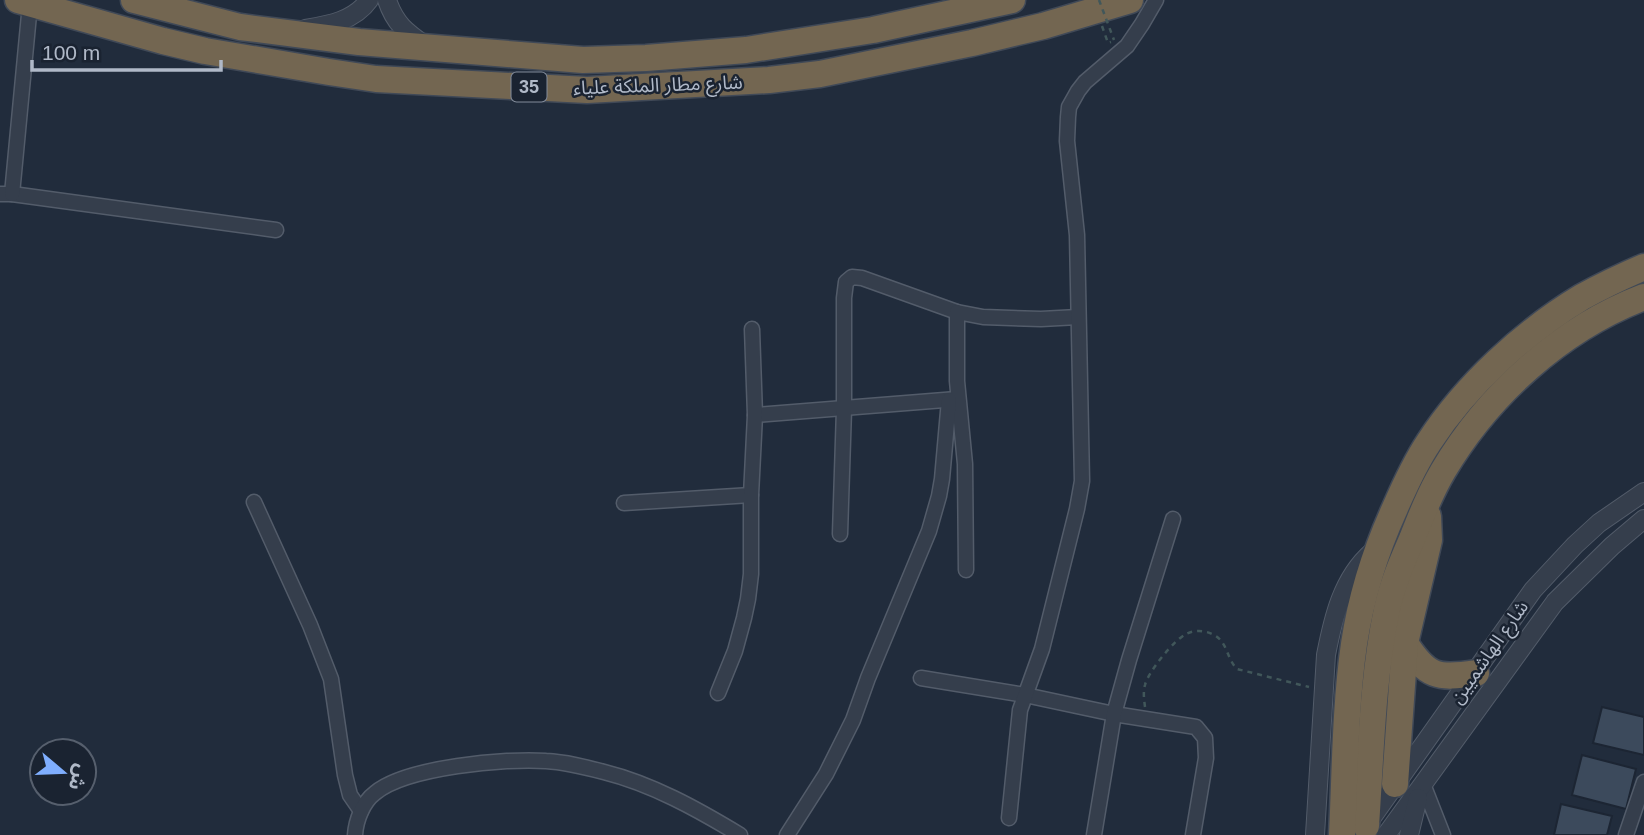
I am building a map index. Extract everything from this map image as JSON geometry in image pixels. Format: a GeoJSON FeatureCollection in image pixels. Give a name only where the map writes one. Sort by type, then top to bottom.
{"type":"FeatureCollection","features":[{"type":"Feature","properties":{"kind":"highway","name":"شارع مطار الملكة علياء"},"geometry":{"type":"LineString","coordinates":[[134,0],[240,27],[359,42],[583,60],[746,50],[895,26],[1003,1]]}},
{"type":"Feature","properties":{"kind":"highway","name":"شارع مطار الملكة علياء"},"geometry":{"type":"LineString","coordinates":[[24,2],[195,48],[329,72],[376,79],[587,90],[757,81],[820,74],[1122,8]]}},
{"type":"Feature","properties":{"kind":"highway"},"geometry":{"type":"LineString","coordinates":[[1373,832],[1349,696],[1354,643],[1366,584],[1378,547],[1420,457],[1430,440],[1495,364],[1555,314],[1644,267]]}},
{"type":"Feature","properties":{"kind":"highway"},"geometry":{"type":"LineString","coordinates":[[1373,832],[1377,671],[1387,608],[1393,586],[1426,504],[1441,474],[1467,433],[1498,396],[1538,361],[1570,336],[1607,313],[1644,297]]}},
{"type":"Feature","properties":{"kind":"highway"},"geometry":{"type":"LineString","coordinates":[[1413,786],[1405,643],[1429,541],[1430,523],[1426,504]]}},
{"type":"Feature","properties":{"kind":"highway"},"geometry":{"type":"LineString","coordinates":[[1405,643],[1420,664],[1434,673],[1448,676],[1476,673]]}},
{"type":"Feature","properties":{"kind":"street"},"geometry":{"type":"LineString","coordinates":[[282,32],[337,23],[359,12],[369,0]]}},
{"type":"Feature","properties":{"kind":"street"},"geometry":{"type":"LineString","coordinates":[[387,0],[395,20],[402,28],[429,48]]}},
{"type":"Feature","properties":{"kind":"street"},"geometry":{"type":"LineString","coordinates":[[1009,818],[1019,719],[1042,649],[1080,495],[1082,466],[1077,226],[1067,141],[1069,107],[1085,82],[1127,46],[1122,8],[1156,0]]}},
{"type":"Feature","properties":{"kind":"street"},"geometry":{"type":"LineString","coordinates":[[24,2],[6,194],[276,230]]}},
{"type":"Feature","properties":{"kind":"street"},"geometry":{"type":"LineString","coordinates":[[840,534],[844,298],[848,279],[862,278],[957,312],[983,317],[1078,317]]}},
{"type":"Feature","properties":{"kind":"street"},"geometry":{"type":"LineString","coordinates":[[788,835],[826,774],[853,720],[929,531],[940,496],[954,400],[957,312]]}},
{"type":"Feature","properties":{"kind":"street"},"geometry":{"type":"LineString","coordinates":[[718,693],[735,652],[751,574],[755,415],[752,329]]}},
{"type":"Feature","properties":{"kind":"street"},"geometry":{"type":"LineString","coordinates":[[755,415],[954,400]]}},
{"type":"Feature","properties":{"kind":"street"},"geometry":{"type":"LineString","coordinates":[[954,400],[965,464],[966,570]]}},
{"type":"Feature","properties":{"kind":"street","name":"شارع الهاشميين"},"geometry":{"type":"LineString","coordinates":[[1373,832],[1413,786],[1476,673],[1510,621],[1550,570],[1599,523],[1644,492]]}},
{"type":"Feature","properties":{"kind":"street"},"geometry":{"type":"LineString","coordinates":[[624,503],[751,495]]}},
{"type":"Feature","properties":{"kind":"street"},"geometry":{"type":"LineString","coordinates":[[254,502],[310,625],[331,679],[345,775],[350,795],[361,811]]}},
{"type":"Feature","properties":{"kind":"street"},"geometry":{"type":"LineString","coordinates":[[1094,835],[1114,714],[1173,519]]}},
{"type":"Feature","properties":{"kind":"street","name":"شارع الهاشميين"},"geometry":{"type":"LineString","coordinates":[[1373,832],[1413,786],[1555,602],[1644,519]]}},
{"type":"Feature","properties":{"kind":"street"},"geometry":{"type":"LineString","coordinates":[[1315,835],[1326,656],[1336,610],[1354,574],[1367,556],[1378,547]]}},
{"type":"Feature","properties":{"kind":"street"},"geometry":{"type":"LineString","coordinates":[[921,678],[1025,695],[1114,714],[1189,725],[1201,731],[1205,737],[1206,758],[1193,835]]}},
{"type":"Feature","properties":{"kind":"street"},"geometry":{"type":"LineString","coordinates":[[355,835],[361,811],[373,794],[392,781],[422,773],[493,762],[548,761],[635,781],[693,808],[740,835]]}},
{"type":"Feature","properties":{"kind":"street"},"geometry":{"type":"LineString","coordinates":[[1626,835],[1644,782]]}},
{"type":"Feature","properties":{"kind":"street"},"geometry":{"type":"LineString","coordinates":[[1373,832],[1413,786]]}},
{"type":"Feature","properties":{"kind":"street"},"geometry":{"type":"LineString","coordinates":[[1409,835],[1413,786]]}},
{"type":"Feature","properties":{"kind":"street"},"geometry":{"type":"LineString","coordinates":[[1413,786],[1443,835]]}},
{"type":"Feature","properties":{"kind":"path"},"geometry":{"type":"LineString","coordinates":[[1122,8],[1114,40],[1108,43],[1102,25],[1122,8]]}},
{"type":"Feature","properties":{"kind":"path"},"geometry":{"type":"LineString","coordinates":[[1150,720],[1144,697],[1149,675],[1182,636],[1192,631],[1204,631],[1216,636],[1226,647],[1231,662],[1237,668],[1324,691]]}},
{"type":"Feature","properties":{"kind":"building"},"geometry":{"type":"Polygon","coordinates":[[[1602,707],[1644,717],[1644,755],[1593,743],[1602,707]]]}},
{"type":"Feature","properties":{"kind":"building"},"geometry":{"type":"Polygon","coordinates":[[[1582,755],[1636,769],[1626,809],[1572,795],[1582,755]]]}},
{"type":"Feature","properties":{"kind":"building"},"geometry":{"type":"Polygon","coordinates":[[[1561,804],[1612,816],[1607,835],[1554,835],[1561,804]]]}}]}
